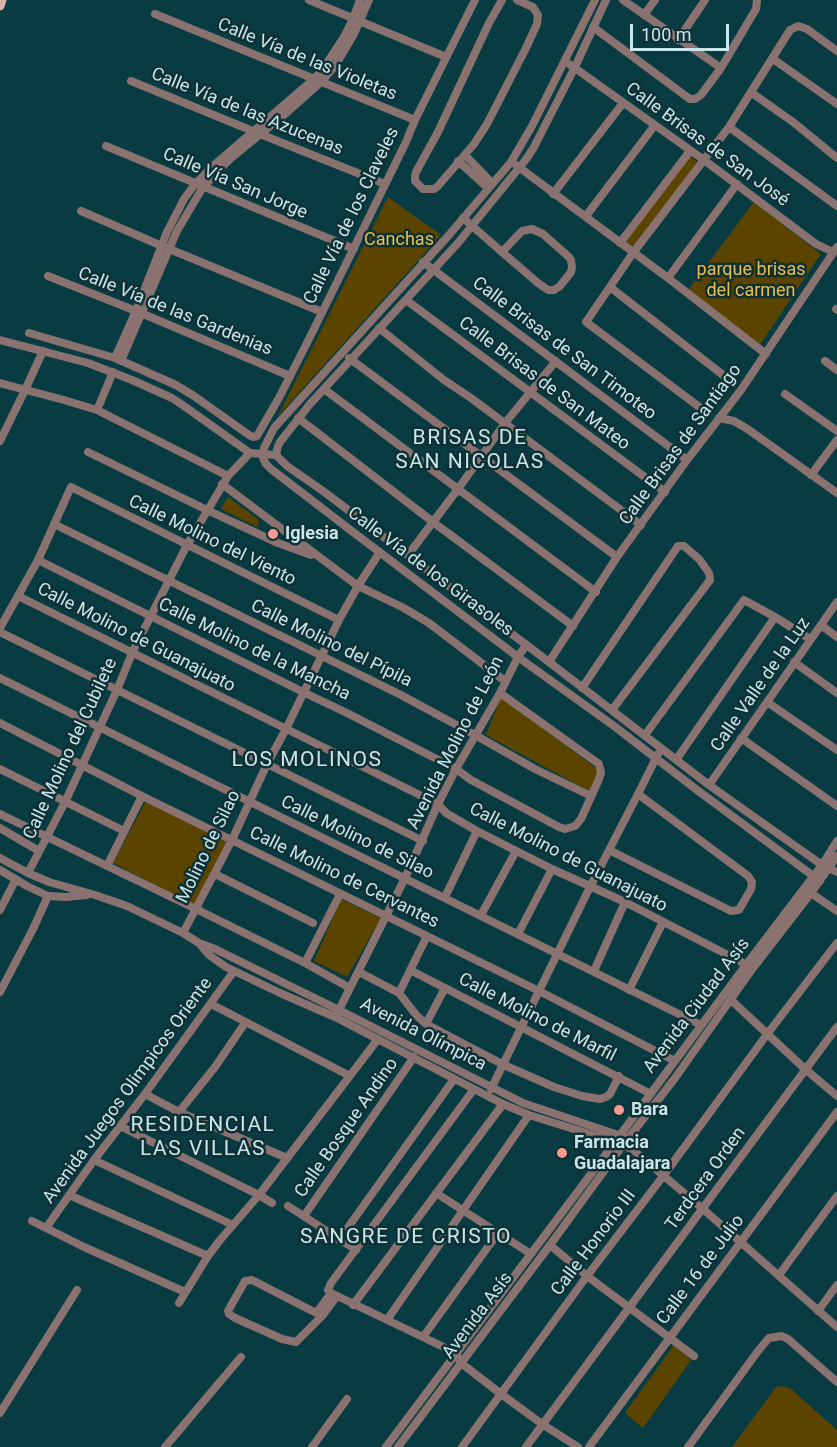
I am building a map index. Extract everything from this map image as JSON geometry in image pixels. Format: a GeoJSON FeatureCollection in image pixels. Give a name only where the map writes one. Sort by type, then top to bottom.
{"type":"FeatureCollection","features":[{"type":"Feature","properties":{"kind":"main road"},"geometry":{"type":"LineString","coordinates":[[0,6],[2,0]]}},
{"type":"Feature","properties":{"kind":"street"},"geometry":{"type":"LineString","coordinates":[[309,0],[446,57]]}},
{"type":"Feature","properties":{"kind":"street"},"geometry":{"type":"LineString","coordinates":[[357,20],[360,0]]}},
{"type":"Feature","properties":{"kind":"street"},"geometry":{"type":"LineString","coordinates":[[29,333],[118,360],[184,199],[199,185],[213,166],[256,133],[317,80],[369,0]]}},
{"type":"Feature","properties":{"kind":"street","name":"Calle Vía de los Claveles"},"geometry":{"type":"LineString","coordinates":[[118,360],[184,389],[249,435],[255,437],[259,433],[354,249],[475,0]]}},
{"type":"Feature","properties":{"kind":"street"},"geometry":{"type":"LineString","coordinates":[[502,0],[416,172],[415,181],[423,189],[434,189],[474,144],[510,81],[537,24],[538,15],[535,9],[517,0]]}},
{"type":"Feature","properties":{"kind":"street"},"geometry":{"type":"LineString","coordinates":[[262,453],[274,428],[449,235],[511,162],[532,126],[595,0]]}},
{"type":"Feature","properties":{"kind":"street"},"geometry":{"type":"LineString","coordinates":[[0,340],[113,372],[178,402],[250,453],[276,455],[278,446],[298,418],[458,243],[520,168],[534,147],[606,0]]}},
{"type":"Feature","properties":{"kind":"street"},"geometry":{"type":"LineString","coordinates":[[623,0],[721,68]]}},
{"type":"Feature","properties":{"kind":"street"},"geometry":{"type":"LineString","coordinates":[[644,15],[655,0]]}},
{"type":"Feature","properties":{"kind":"street"},"geometry":{"type":"LineString","coordinates":[[678,40],[705,0]]}},
{"type":"Feature","properties":{"kind":"street"},"geometry":{"type":"LineString","coordinates":[[593,27],[690,99],[695,99],[700,96],[721,68],[756,9],[758,0]]}},
{"type":"Feature","properties":{"kind":"street","name":"Calle Vía de las Violetas"},"geometry":{"type":"LineString","coordinates":[[155,14],[415,120]]}},
{"type":"Feature","properties":{"kind":"street"},"geometry":{"type":"LineString","coordinates":[[702,409],[586,322],[633,253],[729,127],[790,30],[798,26],[807,28],[837,51]]}},
{"type":"Feature","properties":{"kind":"street"},"geometry":{"type":"LineString","coordinates":[[773,59],[837,104]]}},
{"type":"Feature","properties":{"kind":"street","name":"Calle Brisas de San José"},"geometry":{"type":"LineString","coordinates":[[565,61],[655,124],[816,244],[835,250]]}},
{"type":"Feature","properties":{"kind":"street","name":"Calle Vía de las Azucenas"},"geometry":{"type":"LineString","coordinates":[[131,81],[385,184]]}},
{"type":"Feature","properties":{"kind":"street"},"geometry":{"type":"LineString","coordinates":[[752,93],[794,122],[837,158]]}},
{"type":"Feature","properties":{"kind":"street"},"geometry":{"type":"LineString","coordinates":[[553,194],[623,103]]}},
{"type":"Feature","properties":{"kind":"street"},"geometry":{"type":"LineString","coordinates":[[586,216],[655,124]]}},
{"type":"Feature","properties":{"kind":"street"},"geometry":{"type":"LineString","coordinates":[[729,127],[837,207]]}},
{"type":"Feature","properties":{"kind":"street","name":"Calle Vía San Jorge"},"geometry":{"type":"LineString","coordinates":[[106,146],[354,249]]}},
{"type":"Feature","properties":{"kind":"street"},"geometry":{"type":"LineString","coordinates":[[620,243],[690,151]]}},
{"type":"Feature","properties":{"kind":"street"},"geometry":{"type":"LineString","coordinates":[[465,155],[490,186]]}},
{"type":"Feature","properties":{"kind":"street"},"geometry":{"type":"LineString","coordinates":[[458,161],[490,186]]}},
{"type":"Feature","properties":{"kind":"street"},"geometry":{"type":"LineString","coordinates":[[511,162],[586,216],[766,354]]}},
{"type":"Feature","properties":{"kind":"street"},"geometry":{"type":"LineString","coordinates":[[668,278],[737,184]]}},
{"type":"Feature","properties":{"kind":"street"},"geometry":{"type":"LineString","coordinates":[[81,211],[322,312]]}},
{"type":"Feature","properties":{"kind":"street"},"geometry":{"type":"LineString","coordinates":[[463,218],[472,226],[502,252],[538,283],[548,290],[554,290],[563,284],[571,272],[571,260],[562,250],[538,231],[532,229],[518,234],[502,252]]}},
{"type":"Feature","properties":{"kind":"street"},"geometry":{"type":"LineString","coordinates":[[449,235],[458,243]]}},
{"type":"Feature","properties":{"kind":"street","name":"Calle Brisas de Santiago"},"geometry":{"type":"LineString","coordinates":[[549,662],[617,557],[766,354],[835,250]]}},
{"type":"Feature","properties":{"kind":"street","name":"Calle Brisas de San Timoteo"},"geometry":{"type":"LineString","coordinates":[[423,262],[687,460]]}},
{"type":"Feature","properties":{"kind":"street","name":"Calle Vía de las Gardenias"},"geometry":{"type":"LineString","coordinates":[[48,276],[290,376]]}},
{"type":"Feature","properties":{"kind":"street"},"geometry":{"type":"LineString","coordinates":[[610,287],[723,375]]}},
{"type":"Feature","properties":{"kind":"street","name":"Calle Brisas de San Mateo"},"geometry":{"type":"LineString","coordinates":[[406,300],[665,492]]}},
{"type":"Feature","properties":{"kind":"street"},"geometry":{"type":"LineString","coordinates":[[379,328],[444,380],[641,525]]}},
{"type":"Feature","properties":{"kind":"street"},"geometry":{"type":"LineString","coordinates":[[0,441],[3,428],[25,390],[43,351]]}},
{"type":"Feature","properties":{"kind":"street"},"geometry":{"type":"LineString","coordinates":[[343,352],[617,557]]}},
{"type":"Feature","properties":{"kind":"street"},"geometry":{"type":"LineString","coordinates":[[825,361],[837,370]]}},
{"type":"Feature","properties":{"kind":"street"},"geometry":{"type":"LineString","coordinates":[[408,555],[505,423],[556,362]]}},
{"type":"Feature","properties":{"kind":"street"},"geometry":{"type":"LineString","coordinates":[[97,410],[113,372]]}},
{"type":"Feature","properties":{"kind":"street"},"geometry":{"type":"LineString","coordinates":[[0,383],[97,410],[228,476]]}},
{"type":"Feature","properties":{"kind":"street"},"geometry":{"type":"LineString","coordinates":[[324,389],[596,592]]}},
{"type":"Feature","properties":{"kind":"street"},"geometry":{"type":"LineString","coordinates":[[784,394],[837,431]]}},
{"type":"Feature","properties":{"kind":"street"},"geometry":{"type":"LineString","coordinates":[[298,418],[573,626]]}},
{"type":"Feature","properties":{"kind":"street"},"geometry":{"type":"LineString","coordinates":[[719,418],[740,424],[837,493]]}},
{"type":"Feature","properties":{"kind":"street"},"geometry":{"type":"LineString","coordinates":[[811,475],[837,440]]}},
{"type":"Feature","properties":{"kind":"street"},"geometry":{"type":"LineString","coordinates":[[88,452],[278,543],[318,557]]}},
{"type":"Feature","properties":{"kind":"street","name":"Calle Molino del Cubilete"},"geometry":{"type":"LineString","coordinates":[[28,873],[100,728],[132,653],[187,545],[222,484],[250,453]]}},
{"type":"Feature","properties":{"kind":"street","name":"Calle Vía de los Girasoles"},"geometry":{"type":"LineString","coordinates":[[262,453],[264,461],[271,469],[518,657],[817,878]]}},
{"type":"Feature","properties":{"kind":"street","name":"Calle Vía de los Girasoles"},"geometry":{"type":"LineString","coordinates":[[276,455],[286,466],[408,555],[709,785],[829,868]]}},
{"type":"Feature","properties":{"kind":"street"},"geometry":{"type":"LineString","coordinates":[[222,484],[358,586],[429,623],[505,681]]}},
{"type":"Feature","properties":{"kind":"street","name":"Calle Molino del Viento"},"geometry":{"type":"LineString","coordinates":[[54,524],[71,487],[339,620]]}},
{"type":"Feature","properties":{"kind":"street"},"geometry":{"type":"LineString","coordinates":[[54,524],[38,560],[0,630],[423,841]]}},
{"type":"Feature","properties":{"kind":"street","name":"Calle Molino del Pípila"},"geometry":{"type":"LineString","coordinates":[[54,524],[321,656],[476,735],[535,769],[591,796]]}},
{"type":"Feature","properties":{"kind":"street"},"geometry":{"type":"LineString","coordinates":[[582,687],[678,546],[684,546],[693,553],[709,573],[710,580],[612,710]]}},
{"type":"Feature","properties":{"kind":"street","name":"Molino de Silao"},"geometry":{"type":"LineString","coordinates":[[183,933],[232,840],[339,620],[380,552]]}},
{"type":"Feature","properties":{"kind":"street","name":"Calle Molino de la Mancha"},"geometry":{"type":"LineString","coordinates":[[38,560],[349,714],[559,827],[565,829],[573,827],[578,824],[601,773],[599,764],[500,693]]}},
{"type":"Feature","properties":{"kind":"street","name":"Calle Molino de Guanajuato"},"geometry":{"type":"LineString","coordinates":[[18,596],[438,804],[446,813],[477,831],[552,869],[625,902],[749,967]]}},
{"type":"Feature","properties":{"kind":"street"},"geometry":{"type":"LineString","coordinates":[[645,735],[744,600],[810,639]]}},
{"type":"Feature","properties":{"kind":"street","name":"Calle Valle de la Luz"},"geometry":{"type":"LineString","coordinates":[[709,785],[837,602]]}},
{"type":"Feature","properties":{"kind":"street"},"geometry":{"type":"LineString","coordinates":[[676,760],[775,617]]}},
{"type":"Feature","properties":{"kind":"street"},"geometry":{"type":"LineString","coordinates":[[820,625],[837,637]]}},
{"type":"Feature","properties":{"kind":"street","name":"Avenida Molino de León"},"geometry":{"type":"LineString","coordinates":[[337,1013],[387,916],[438,804],[526,645]]}},
{"type":"Feature","properties":{"kind":"street"},"geometry":{"type":"LineString","coordinates":[[794,662],[837,693]]}},
{"type":"Feature","properties":{"kind":"street","name":"Calle Molino de Silao"},"geometry":{"type":"LineString","coordinates":[[0,678],[701,1025]]}},
{"type":"Feature","properties":{"kind":"street"},"geometry":{"type":"LineString","coordinates":[[767,702],[837,750]]}},
{"type":"Feature","properties":{"kind":"street","name":"Calle Molino de Cervantes"},"geometry":{"type":"LineString","coordinates":[[0,723],[675,1061]]}},
{"type":"Feature","properties":{"kind":"street"},"geometry":{"type":"LineString","coordinates":[[741,738],[837,806]]}},
{"type":"Feature","properties":{"kind":"street"},"geometry":{"type":"LineString","coordinates":[[487,1096],[661,748]]}},
{"type":"Feature","properties":{"kind":"street"},"geometry":{"type":"LineString","coordinates":[[0,769],[124,831]]}},
{"type":"Feature","properties":{"kind":"street"},"geometry":{"type":"LineString","coordinates":[[609,850],[731,911],[741,908],[751,889],[752,882],[748,876],[638,795]]}},
{"type":"Feature","properties":{"kind":"street"},"geometry":{"type":"LineString","coordinates":[[107,866],[142,796]]}},
{"type":"Feature","properties":{"kind":"street"},"geometry":{"type":"LineString","coordinates":[[0,814],[305,963],[350,988]]}},
{"type":"Feature","properties":{"kind":"street"},"geometry":{"type":"LineString","coordinates":[[0,828],[39,851]]}},
{"type":"Feature","properties":{"kind":"street"},"geometry":{"type":"LineString","coordinates":[[445,897],[477,831]]}},
{"type":"Feature","properties":{"kind":"street","name":"Avenida Ciudad Asís"},"geometry":{"type":"LineString","coordinates":[[829,868],[837,841]]}},
{"type":"Feature","properties":{"kind":"street"},"geometry":{"type":"LineString","coordinates":[[482,915],[516,851]]}},
{"type":"Feature","properties":{"kind":"street","name":"Avenida Ciudad Asís"},"geometry":{"type":"LineString","coordinates":[[386,1447],[531,1254],[675,1078],[731,1000],[749,967],[817,878],[829,868],[837,856]]}},
{"type":"Feature","properties":{"kind":"street","name":"Avenida Olímpica"},"geometry":{"type":"LineString","coordinates":[[0,858],[28,873],[127,906],[337,1013],[523,1103],[622,1140]]}},
{"type":"Feature","properties":{"kind":"street"},"geometry":{"type":"LineString","coordinates":[[518,934],[552,869]]}},
{"type":"Feature","properties":{"kind":"street","name":"Avenida Olímpica"},"geometry":{"type":"LineString","coordinates":[[0,870],[48,896],[95,895]]}},
{"type":"Feature","properties":{"kind":"street"},"geometry":{"type":"LineString","coordinates":[[214,874],[313,923]]}},
{"type":"Feature","properties":{"kind":"street","name":"Avenida Ciudad Asís"},"geometry":{"type":"LineString","coordinates":[[622,1140],[651,1094],[701,1025],[811,892],[817,878]]}},
{"type":"Feature","properties":{"kind":"street"},"geometry":{"type":"LineString","coordinates":[[0,910],[16,879]]}},
{"type":"Feature","properties":{"kind":"street"},"geometry":{"type":"LineString","coordinates":[[811,892],[837,911]]}},
{"type":"Feature","properties":{"kind":"street"},"geometry":{"type":"LineString","coordinates":[[305,963],[340,894]]}},
{"type":"Feature","properties":{"kind":"street"},"geometry":{"type":"LineString","coordinates":[[0,992],[48,896]]}},
{"type":"Feature","properties":{"kind":"street"},"geometry":{"type":"LineString","coordinates":[[594,971],[625,902]]}},
{"type":"Feature","properties":{"kind":"street"},"geometry":{"type":"LineString","coordinates":[[629,990],[663,922]]}},
{"type":"Feature","properties":{"kind":"street"},"geometry":{"type":"LineString","coordinates":[[399,993],[427,936]]}},
{"type":"Feature","properties":{"kind":"street","name":"Avenida Olímpica"},"geometry":{"type":"LineString","coordinates":[[199,943],[209,955],[226,967],[280,993],[337,1013],[378,1039],[503,1104],[529,1115],[622,1140]]}},
{"type":"Feature","properties":{"kind":"street","name":"Calle Honorio III"},"geometry":{"type":"LineString","coordinates":[[462,1447],[837,943]]}},
{"type":"Feature","properties":{"kind":"street","name":"Calle Molino de Marfil"},"geometry":{"type":"LineString","coordinates":[[410,970],[651,1094]]}},
{"type":"Feature","properties":{"kind":"street","name":"Avenida Juegos Olimpicos Oriente"},"geometry":{"type":"LineString","coordinates":[[46,1228],[234,971]]}},
{"type":"Feature","properties":{"kind":"street"},"geometry":{"type":"LineString","coordinates":[[358,972],[399,993],[426,1024],[504,1065],[554,1087],[596,1099],[610,1094],[619,1076]]}},
{"type":"Feature","properties":{"kind":"street"},"geometry":{"type":"LineString","coordinates":[[426,1024],[444,988]]}},
{"type":"Feature","properties":{"kind":"street"},"geometry":{"type":"LineString","coordinates":[[731,1000],[837,1096]]}},
{"type":"Feature","properties":{"kind":"street"},"geometry":{"type":"LineString","coordinates":[[211,1004],[350,1076]]}},
{"type":"Feature","properties":{"kind":"street"},"geometry":{"type":"LineString","coordinates":[[179,1112],[215,1067],[245,1023]]}},
{"type":"Feature","properties":{"kind":"street","name":"Terdcera Orden"},"geometry":{"type":"LineString","coordinates":[[526,1447],[837,1027]]}},
{"type":"Feature","properties":{"kind":"street"},"geometry":{"type":"LineString","coordinates":[[179,1303],[208,1256],[259,1195],[378,1039]]}},
{"type":"Feature","properties":{"kind":"street","name":"Calle Bosque Andino"},"geometry":{"type":"LineString","coordinates":[[304,1216],[414,1057]]}},
{"type":"Feature","properties":{"kind":"street"},"geometry":{"type":"LineString","coordinates":[[339,1240],[454,1079]]}},
{"type":"Feature","properties":{"kind":"street"},"geometry":{"type":"LineString","coordinates":[[474,1089],[328,1290],[353,1305],[456,1353],[461,1363],[501,1394],[578,1447]]}},
{"type":"Feature","properties":{"kind":"street"},"geometry":{"type":"LineString","coordinates":[[145,1094],[179,1112],[287,1158]]}},
{"type":"Feature","properties":{"kind":"street"},"geometry":{"type":"LineString","coordinates":[[353,1305],[503,1104]]}},
{"type":"Feature","properties":{"kind":"street","name":"Calle 16 de Julio"},"geometry":{"type":"LineString","coordinates":[[589,1447],[837,1112]]}},
{"type":"Feature","properties":{"kind":"street"},"geometry":{"type":"LineString","coordinates":[[387,1320],[529,1115]]}},
{"type":"Feature","properties":{"kind":"street"},"geometry":{"type":"LineString","coordinates":[[120,1126],[272,1203]]}},
{"type":"Feature","properties":{"kind":"street"},"geometry":{"type":"LineString","coordinates":[[622,1140],[837,1327]]}},
{"type":"Feature","properties":{"kind":"street","name":"Avenida Asís"},"geometry":{"type":"LineString","coordinates":[[398,1447],[550,1245],[622,1140]]}},
{"type":"Feature","properties":{"kind":"street"},"geometry":{"type":"LineString","coordinates":[[94,1160],[233,1225]]}},
{"type":"Feature","properties":{"kind":"street"},"geometry":{"type":"LineString","coordinates":[[436,1193],[531,1254]]}},
{"type":"Feature","properties":{"kind":"street"},"geometry":{"type":"LineString","coordinates":[[69,1195],[208,1256]]}},
{"type":"Feature","properties":{"kind":"street"},"geometry":{"type":"LineString","coordinates":[[779,1275],[837,1196]]}},
{"type":"Feature","properties":{"kind":"street"},"geometry":{"type":"LineString","coordinates":[[288,1206],[356,1250]]}},
{"type":"Feature","properties":{"kind":"street"},"geometry":{"type":"LineString","coordinates":[[32,1221],[185,1292]]}},
{"type":"Feature","properties":{"kind":"street"},"geometry":{"type":"LineString","coordinates":[[423,1336],[498,1233]]}},
{"type":"Feature","properties":{"kind":"street"},"geometry":{"type":"LineString","coordinates":[[550,1245],[587,1276],[670,1336],[693,1356]]}},
{"type":"Feature","properties":{"kind":"street"},"geometry":{"type":"LineString","coordinates":[[319,1314],[252,1280],[245,1281],[228,1311],[235,1318],[293,1342],[299,1340],[334,1295]]}},
{"type":"Feature","properties":{"kind":"street"},"geometry":{"type":"LineString","coordinates":[[818,1311],[837,1285]]}},
{"type":"Feature","properties":{"kind":"street"},"geometry":{"type":"LineString","coordinates":[[0,1413],[78,1290]]}},
{"type":"Feature","properties":{"kind":"street"},"geometry":{"type":"LineString","coordinates":[[688,1447],[769,1338],[782,1336],[788,1339],[837,1382]]}},
{"type":"Feature","properties":{"kind":"street"},"geometry":{"type":"LineString","coordinates":[[165,1447],[242,1357]]}},
{"type":"Feature","properties":{"kind":"street"},"geometry":{"type":"LineString","coordinates":[[312,1447],[347,1399]]}},
{"type":"Feature","properties":{"kind":"green space"},"geometry":{"type":"Polygon","coordinates":[[[688,155],[698,162],[635,248],[625,241],[688,155]]]}},
{"type":"Feature","properties":{"kind":"green space","name":"Canchas"},"geometry":{"type":"Polygon","coordinates":[[[388,197],[441,235],[278,416],[388,197]]]}},
{"type":"Feature","properties":{"kind":"green space","name":"parque brisas del carmen"},"geometry":{"type":"Polygon","coordinates":[[[754,202],[821,254],[759,346],[688,290],[754,202]]]}},
{"type":"Feature","properties":{"kind":"green space"},"geometry":{"type":"Polygon","coordinates":[[[228,497],[259,520],[257,527],[221,509],[228,497]]]}},
{"type":"Feature","properties":{"kind":"green space"},"geometry":{"type":"Polygon","coordinates":[[[501,697],[600,771],[589,791],[486,735],[501,697]]]}},
{"type":"Feature","properties":{"kind":"green space"},"geometry":{"type":"Polygon","coordinates":[[[146,801],[228,843],[196,906],[113,863],[146,801]]]}},
{"type":"Feature","properties":{"kind":"green space"},"geometry":{"type":"Polygon","coordinates":[[[341,899],[381,918],[347,977],[314,961],[341,899]]]}},
{"type":"Feature","properties":{"kind":"green space"},"geometry":{"type":"Polygon","coordinates":[[[674,1345],[691,1360],[643,1428],[625,1413],[674,1345]]]}},
{"type":"Feature","properties":{"kind":"green space"},"geometry":{"type":"Polygon","coordinates":[[[784,1386],[791,1389],[837,1430],[837,1447],[732,1447],[776,1387],[784,1386]]]}},
{"type":"Feature","properties":{"kind":"place","name":"Iglesia"},"geometry":{"type":"Point","coordinates":[273,534]}},
{"type":"Feature","properties":{"kind":"place","name":"Bara"},"geometry":{"type":"Point","coordinates":[619,1110]}},
{"type":"Feature","properties":{"kind":"place","name":"Farmacia Guadalajara"},"geometry":{"type":"Point","coordinates":[562,1153]}},
{"type":"Feature","properties":{"kind":"district","name":"BRISAS DE SAN NICOLAS"},"geometry":{"type":"Point","coordinates":[470,451]}},
{"type":"Feature","properties":{"kind":"district","name":"LOS MOLINOS"},"geometry":{"type":"Point","coordinates":[307,761]}},
{"type":"Feature","properties":{"kind":"district","name":"RESIDENCIAL LAS VILLAS"},"geometry":{"type":"Point","coordinates":[203,1138]}},
{"type":"Feature","properties":{"kind":"district","name":"SANGRE DE CRISTO"},"geometry":{"type":"Point","coordinates":[406,1238]}}]}
